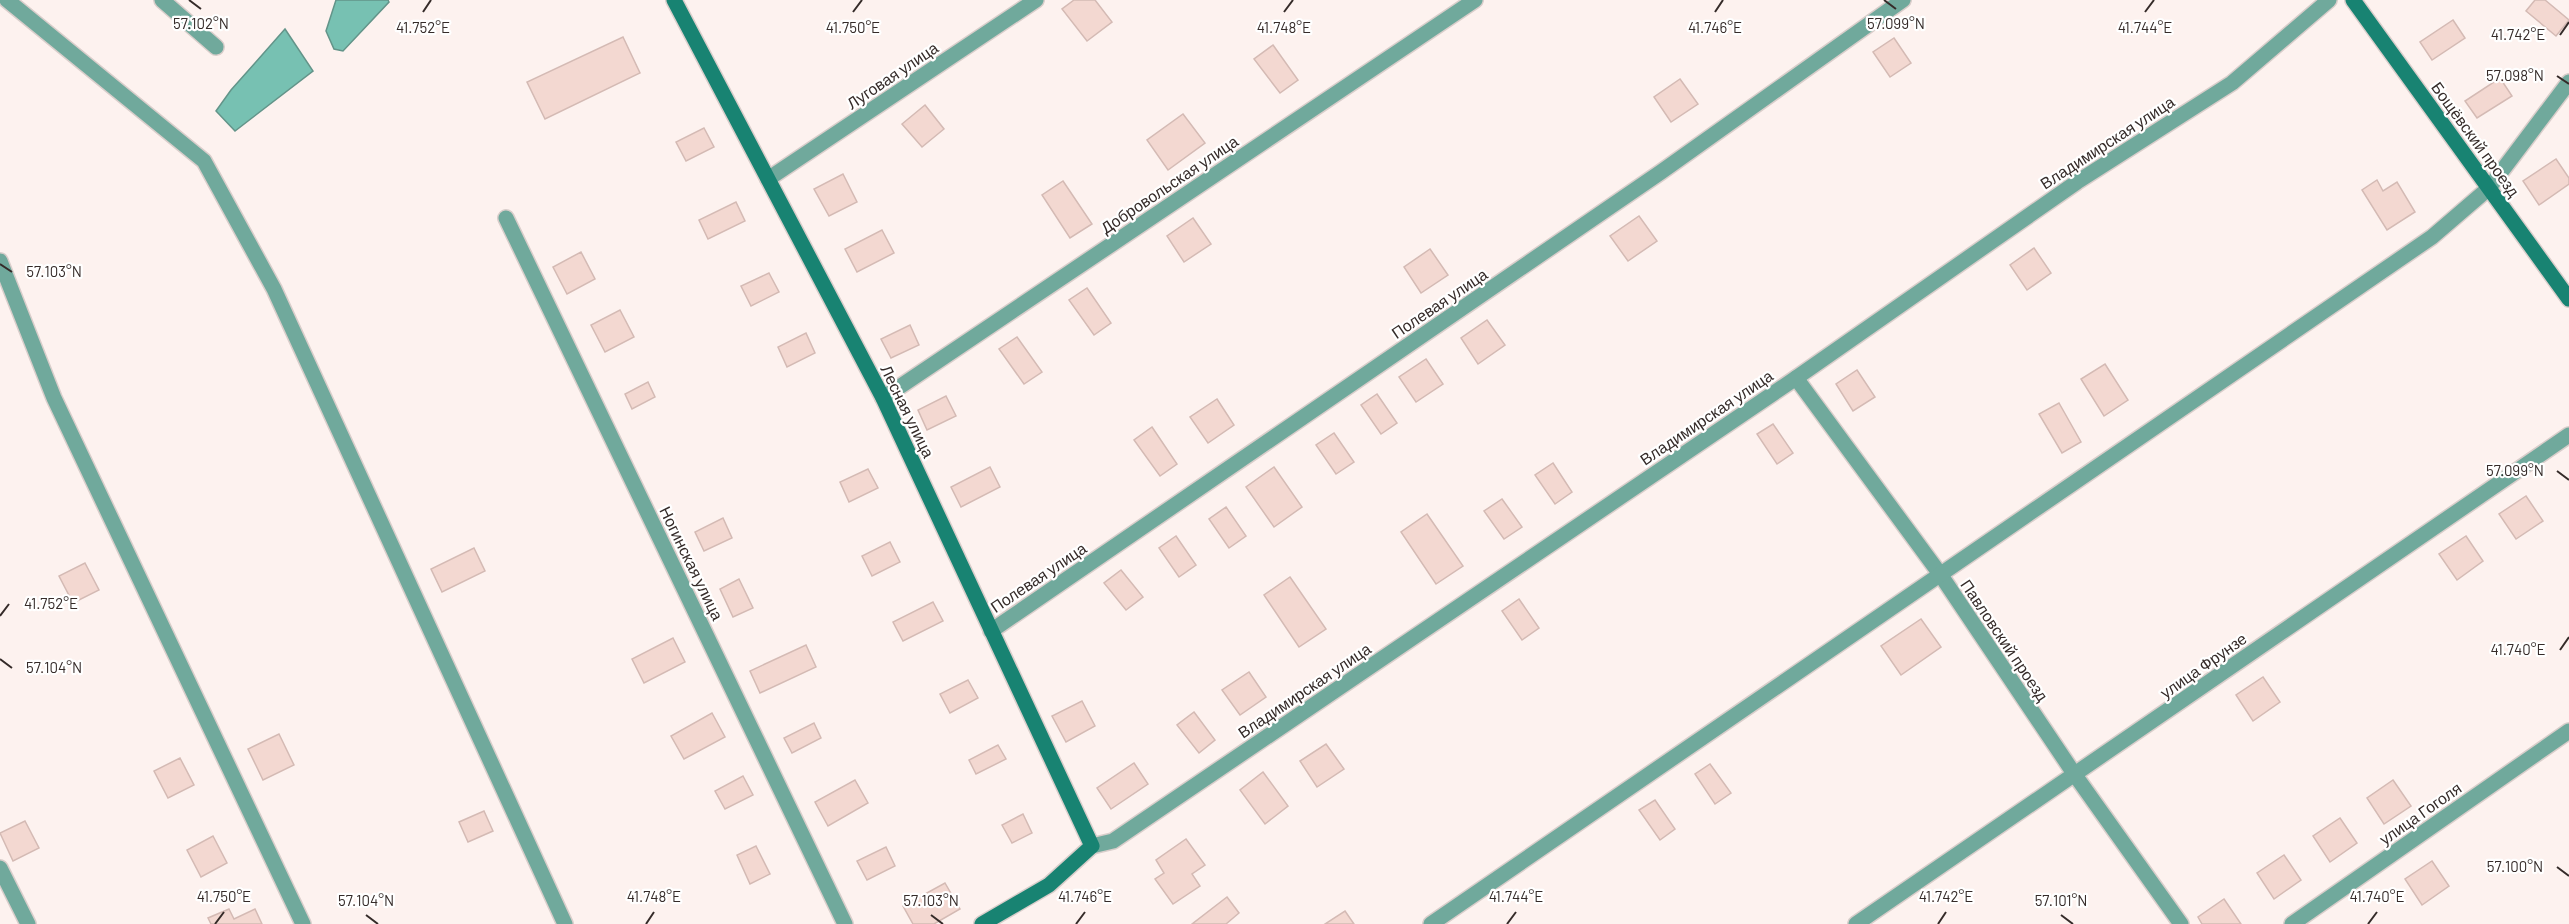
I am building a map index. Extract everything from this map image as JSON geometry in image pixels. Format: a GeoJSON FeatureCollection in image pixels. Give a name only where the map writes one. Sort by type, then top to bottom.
{"type":"FeatureCollection","features":[{"type":"Feature","properties":{"kind":"street"},"geometry":{"type":"LineString","coordinates":[[7,0],[204,161],[274,289],[565,924]]}},
{"type":"Feature","properties":{"kind":"street"},"geometry":{"type":"LineString","coordinates":[[162,0],[216,47]]}},
{"type":"Feature","properties":{"kind":"street","name":"Лесная улица"},"geometry":{"type":"LineString","coordinates":[[674,0],[883,398],[1092,846]]}},
{"type":"Feature","properties":{"kind":"street","name":"Луговая улица"},"geometry":{"type":"LineString","coordinates":[[768,179],[1036,0]]}},
{"type":"Feature","properties":{"kind":"street","name":"Добровольская улица"},"geometry":{"type":"LineString","coordinates":[[883,398],[1474,0]]}},
{"type":"Feature","properties":{"kind":"street","name":"Полевая улица"},"geometry":{"type":"LineString","coordinates":[[991,631],[1651,179],[1903,0]]}},
{"type":"Feature","properties":{"kind":"street","name":"Владимирская улица"},"geometry":{"type":"LineString","coordinates":[[1092,846],[1113,841],[1796,378],[2077,182],[2232,83],[2330,0]]}},
{"type":"Feature","properties":{"kind":"street","name":"Бощёвский проезд"},"geometry":{"type":"LineString","coordinates":[[2353,0],[2569,299]]}},
{"type":"Feature","properties":{"kind":"street"},"geometry":{"type":"LineString","coordinates":[[1431,924],[2432,237],[2489,189],[2569,82]]}},
{"type":"Feature","properties":{"kind":"street","name":"Ногинская улица"},"geometry":{"type":"LineString","coordinates":[[506,218],[845,924]]}},
{"type":"Feature","properties":{"kind":"street"},"geometry":{"type":"LineString","coordinates":[[0,261],[54,398],[303,924]]}},
{"type":"Feature","properties":{"kind":"street","name":"Павловский проезд"},"geometry":{"type":"LineString","coordinates":[[1796,378],[1940,574],[2075,776],[2181,924]]}},
{"type":"Feature","properties":{"kind":"street","name":"улица Фрунзе"},"geometry":{"type":"LineString","coordinates":[[1856,924],[2075,776],[2569,435]]}},
{"type":"Feature","properties":{"kind":"street","name":"улица Гоголя"},"geometry":{"type":"LineString","coordinates":[[2292,924],[2569,731]]}},
{"type":"Feature","properties":{"kind":"street"},"geometry":{"type":"LineString","coordinates":[[982,924],[1049,885],[1092,846]]}},
{"type":"Feature","properties":{"kind":"street"},"geometry":{"type":"LineString","coordinates":[[0,868],[28,924]]}},
{"type":"Feature","properties":{"kind":"shaded area"},"geometry":{"type":"Polygon","coordinates":[[[336,0],[388,0],[389,2],[343,51],[334,49],[326,31],[336,0]]]}},
{"type":"Feature","properties":{"kind":"shaded area"},"geometry":{"type":"Polygon","coordinates":[[[285,29],[313,71],[235,131],[216,111],[231,90],[285,29]]]}},
{"type":"Feature","properties":{"kind":"building"},"geometry":{"type":"Polygon","coordinates":[[[1074,0],[1095,0],[1112,22],[1087,41],[1062,9],[1074,0]]]}},
{"type":"Feature","properties":{"kind":"building"},"geometry":{"type":"Polygon","coordinates":[[[2535,0],[2545,0],[2569,20],[2556,36],[2526,11],[2535,0]]]}},
{"type":"Feature","properties":{"kind":"building"},"geometry":{"type":"Polygon","coordinates":[[[2453,20],[2465,38],[2432,60],[2420,42],[2453,20]]]}},
{"type":"Feature","properties":{"kind":"building"},"geometry":{"type":"Polygon","coordinates":[[[623,37],[640,73],[545,119],[527,82],[623,37]]]}},
{"type":"Feature","properties":{"kind":"building"},"geometry":{"type":"Polygon","coordinates":[[[1894,38],[1911,63],[1890,77],[1873,52],[1894,38]]]}},
{"type":"Feature","properties":{"kind":"building"},"geometry":{"type":"Polygon","coordinates":[[[1273,45],[1298,80],[1280,93],[1254,59],[1273,45]]]}},
{"type":"Feature","properties":{"kind":"building"},"geometry":{"type":"Polygon","coordinates":[[[2500,78],[2512,96],[2477,118],[2465,101],[2500,78]]]}},
{"type":"Feature","properties":{"kind":"building"},"geometry":{"type":"Polygon","coordinates":[[[1680,79],[1698,104],[1671,122],[1654,97],[1680,79]]]}},
{"type":"Feature","properties":{"kind":"building"},"geometry":{"type":"Polygon","coordinates":[[[925,105],[944,129],[922,147],[902,124],[925,105]]]}},
{"type":"Feature","properties":{"kind":"building"},"geometry":{"type":"Polygon","coordinates":[[[1183,114],[1205,143],[1168,170],[1147,140],[1183,114]]]}},
{"type":"Feature","properties":{"kind":"building"},"geometry":{"type":"Polygon","coordinates":[[[704,128],[714,147],[686,161],[676,142],[704,128]]]}},
{"type":"Feature","properties":{"kind":"building"},"geometry":{"type":"Polygon","coordinates":[[[2556,159],[2569,178],[2569,184],[2539,205],[2523,181],[2556,159]]]}},
{"type":"Feature","properties":{"kind":"building"},"geometry":{"type":"Polygon","coordinates":[[[843,174],[857,202],[829,216],[814,189],[843,174]]]}},
{"type":"Feature","properties":{"kind":"building"},"geometry":{"type":"Polygon","coordinates":[[[2377,180],[2383,191],[2397,182],[2415,212],[2387,230],[2362,190],[2377,180]]]}},
{"type":"Feature","properties":{"kind":"building"},"geometry":{"type":"Polygon","coordinates":[[[1063,181],[1092,224],[1070,238],[1042,195],[1063,181]]]}},
{"type":"Feature","properties":{"kind":"building"},"geometry":{"type":"Polygon","coordinates":[[[736,202],[745,221],[708,239],[699,220],[736,202]]]}},
{"type":"Feature","properties":{"kind":"building"},"geometry":{"type":"Polygon","coordinates":[[[1639,216],[1657,241],[1628,261],[1610,236],[1639,216]]]}},
{"type":"Feature","properties":{"kind":"building"},"geometry":{"type":"Polygon","coordinates":[[[1193,218],[1211,244],[1184,262],[1167,236],[1193,218]]]}},
{"type":"Feature","properties":{"kind":"building"},"geometry":{"type":"Polygon","coordinates":[[[882,230],[894,253],[857,272],[845,249],[882,230]]]}},
{"type":"Feature","properties":{"kind":"building"},"geometry":{"type":"Polygon","coordinates":[[[2034,248],[2051,273],[2027,290],[2010,265],[2034,248]]]}},
{"type":"Feature","properties":{"kind":"building"},"geometry":{"type":"Polygon","coordinates":[[[1430,249],[1448,275],[1421,293],[1404,267],[1430,249]]]}},
{"type":"Feature","properties":{"kind":"building"},"geometry":{"type":"Polygon","coordinates":[[[581,252],[595,279],[567,294],[553,267],[581,252]]]}},
{"type":"Feature","properties":{"kind":"building"},"geometry":{"type":"Polygon","coordinates":[[[769,273],[779,292],[751,306],[741,286],[769,273]]]}},
{"type":"Feature","properties":{"kind":"building"},"geometry":{"type":"Polygon","coordinates":[[[1087,288],[1111,323],[1094,335],[1069,300],[1087,288]]]}},
{"type":"Feature","properties":{"kind":"building"},"geometry":{"type":"Polygon","coordinates":[[[620,310],[634,337],[605,352],[591,325],[620,310]]]}},
{"type":"Feature","properties":{"kind":"building"},"geometry":{"type":"Polygon","coordinates":[[[1487,320],[1505,345],[1478,364],[1461,338],[1487,320]]]}},
{"type":"Feature","properties":{"kind":"building"},"geometry":{"type":"Polygon","coordinates":[[[910,325],[919,345],[891,358],[881,339],[910,325]]]}},
{"type":"Feature","properties":{"kind":"building"},"geometry":{"type":"Polygon","coordinates":[[[806,333],[815,353],[787,367],[778,347],[806,333]]]}},
{"type":"Feature","properties":{"kind":"building"},"geometry":{"type":"Polygon","coordinates":[[[1017,337],[1042,372],[1024,384],[999,349],[1017,337]]]}},
{"type":"Feature","properties":{"kind":"building"},"geometry":{"type":"Polygon","coordinates":[[[1426,359],[1443,384],[1416,402],[1399,377],[1426,359]]]}},
{"type":"Feature","properties":{"kind":"building"},"geometry":{"type":"Polygon","coordinates":[[[2105,364],[2128,400],[2104,416],[2081,379],[2105,364]]]}},
{"type":"Feature","properties":{"kind":"building"},"geometry":{"type":"Polygon","coordinates":[[[1857,370],[1875,397],[1853,411],[1836,384],[1857,370]]]}},
{"type":"Feature","properties":{"kind":"building"},"geometry":{"type":"Polygon","coordinates":[[[648,382],[655,397],[632,409],[625,394],[648,382]]]}},
{"type":"Feature","properties":{"kind":"building"},"geometry":{"type":"Polygon","coordinates":[[[1377,394],[1397,423],[1381,434],[1361,405],[1377,394]]]}},
{"type":"Feature","properties":{"kind":"building"},"geometry":{"type":"Polygon","coordinates":[[[946,396],[956,416],[927,430],[918,410],[946,396]]]}},
{"type":"Feature","properties":{"kind":"building"},"geometry":{"type":"Polygon","coordinates":[[[1217,399],[1234,425],[1208,443],[1190,417],[1217,399]]]}},
{"type":"Feature","properties":{"kind":"building"},"geometry":{"type":"Polygon","coordinates":[[[2059,403],[2081,442],[2062,453],[2039,414],[2059,403]]]}},
{"type":"Feature","properties":{"kind":"building"},"geometry":{"type":"Polygon","coordinates":[[[1773,424],[1793,453],[1777,464],[1757,434],[1773,424]]]}},
{"type":"Feature","properties":{"kind":"building"},"geometry":{"type":"Polygon","coordinates":[[[1152,427],[1177,464],[1160,476],[1134,440],[1152,427]]]}},
{"type":"Feature","properties":{"kind":"building"},"geometry":{"type":"Polygon","coordinates":[[[1334,433],[1354,462],[1336,474],[1316,445],[1334,433]]]}},
{"type":"Feature","properties":{"kind":"building"},"geometry":{"type":"Polygon","coordinates":[[[1553,463],[1572,492],[1555,504],[1535,475],[1553,463]]]}},
{"type":"Feature","properties":{"kind":"building"},"geometry":{"type":"Polygon","coordinates":[[[990,467],[1000,487],[961,507],[951,487],[990,467]]]}},
{"type":"Feature","properties":{"kind":"building"},"geometry":{"type":"Polygon","coordinates":[[[1274,467],[1302,507],[1274,527],[1246,487],[1274,467]]]}},
{"type":"Feature","properties":{"kind":"building"},"geometry":{"type":"Polygon","coordinates":[[[868,469],[878,488],[849,502],[840,482],[868,469]]]}},
{"type":"Feature","properties":{"kind":"building"},"geometry":{"type":"Polygon","coordinates":[[[2526,496],[2543,521],[2516,539],[2499,514],[2526,496]]]}},
{"type":"Feature","properties":{"kind":"building"},"geometry":{"type":"Polygon","coordinates":[[[1502,499],[1522,527],[1504,539],[1484,511],[1502,499]]]}},
{"type":"Feature","properties":{"kind":"building"},"geometry":{"type":"Polygon","coordinates":[[[1226,507],[1246,536],[1229,548],[1209,519],[1226,507]]]}},
{"type":"Feature","properties":{"kind":"building"},"geometry":{"type":"Polygon","coordinates":[[[1427,514],[1463,566],[1436,584],[1401,532],[1427,514]]]}},
{"type":"Feature","properties":{"kind":"building"},"geometry":{"type":"Polygon","coordinates":[[[723,518],[732,538],[704,551],[695,532],[723,518]]]}},
{"type":"Feature","properties":{"kind":"building"},"geometry":{"type":"Polygon","coordinates":[[[1176,536],[1196,565],[1179,577],[1159,548],[1176,536]]]}},
{"type":"Feature","properties":{"kind":"building"},"geometry":{"type":"Polygon","coordinates":[[[2466,536],[2483,561],[2457,580],[2439,554],[2466,536]]]}},
{"type":"Feature","properties":{"kind":"building"},"geometry":{"type":"Polygon","coordinates":[[[890,542],[900,562],[872,576],[862,556],[890,542]]]}},
{"type":"Feature","properties":{"kind":"building"},"geometry":{"type":"Polygon","coordinates":[[[474,548],[485,571],[442,592],[431,569],[474,548]]]}},
{"type":"Feature","properties":{"kind":"building"},"geometry":{"type":"Polygon","coordinates":[[[85,563],[99,590],[73,603],[59,576],[85,563]]]}},
{"type":"Feature","properties":{"kind":"building"},"geometry":{"type":"Polygon","coordinates":[[[1121,570],[1143,597],[1126,610],[1104,583],[1121,570]]]}},
{"type":"Feature","properties":{"kind":"building"},"geometry":{"type":"Polygon","coordinates":[[[1290,577],[1326,629],[1299,647],[1264,595],[1290,577]]]}},
{"type":"Feature","properties":{"kind":"building"},"geometry":{"type":"Polygon","coordinates":[[[739,579],[753,608],[733,617],[720,589],[739,579]]]}},
{"type":"Feature","properties":{"kind":"building"},"geometry":{"type":"Polygon","coordinates":[[[1519,599],[1539,628],[1522,640],[1502,611],[1519,599]]]}},
{"type":"Feature","properties":{"kind":"building"},"geometry":{"type":"Polygon","coordinates":[[[933,602],[943,621],[903,641],[893,622],[933,602]]]}},
{"type":"Feature","properties":{"kind":"building"},"geometry":{"type":"Polygon","coordinates":[[[1921,619],[1941,647],[1901,675],[1881,646],[1921,619]]]}},
{"type":"Feature","properties":{"kind":"building"},"geometry":{"type":"Polygon","coordinates":[[[673,638],[685,662],[644,683],[632,659],[673,638]]]}},
{"type":"Feature","properties":{"kind":"building"},"geometry":{"type":"Polygon","coordinates":[[[806,645],[816,667],[760,693],[750,671],[806,645]]]}},
{"type":"Feature","properties":{"kind":"building"},"geometry":{"type":"Polygon","coordinates":[[[1249,672],[1266,697],[1240,715],[1222,690],[1249,672]]]}},
{"type":"Feature","properties":{"kind":"building"},"geometry":{"type":"Polygon","coordinates":[[[2263,677],[2280,702],[2253,721],[2236,695],[2263,677]]]}},
{"type":"Feature","properties":{"kind":"building"},"geometry":{"type":"Polygon","coordinates":[[[968,680],[978,698],[950,713],[940,694],[968,680]]]}},
{"type":"Feature","properties":{"kind":"building"},"geometry":{"type":"Polygon","coordinates":[[[1082,701],[1095,726],[1066,742],[1052,716],[1082,701]]]}},
{"type":"Feature","properties":{"kind":"building"},"geometry":{"type":"Polygon","coordinates":[[[1194,712],[1215,740],[1199,753],[1177,725],[1194,712]]]}},
{"type":"Feature","properties":{"kind":"building"},"geometry":{"type":"Polygon","coordinates":[[[712,713],[725,737],[684,759],[671,736],[712,713]]]}},
{"type":"Feature","properties":{"kind":"building"},"geometry":{"type":"Polygon","coordinates":[[[814,723],[821,738],[792,753],[784,738],[814,723]]]}},
{"type":"Feature","properties":{"kind":"building"},"geometry":{"type":"Polygon","coordinates":[[[279,734],[294,765],[263,780],[248,749],[279,734]]]}},
{"type":"Feature","properties":{"kind":"building"},"geometry":{"type":"Polygon","coordinates":[[[1326,744],[1344,769],[1317,787],[1300,761],[1326,744]]]}},
{"type":"Feature","properties":{"kind":"building"},"geometry":{"type":"Polygon","coordinates":[[[998,745],[1006,759],[976,774],[969,760],[998,745]]]}},
{"type":"Feature","properties":{"kind":"building"},"geometry":{"type":"Polygon","coordinates":[[[180,758],[194,785],[168,798],[154,771],[180,758]]]}},
{"type":"Feature","properties":{"kind":"building"},"geometry":{"type":"Polygon","coordinates":[[[1134,763],[1148,784],[1111,809],[1097,788],[1134,763]]]}},
{"type":"Feature","properties":{"kind":"building"},"geometry":{"type":"Polygon","coordinates":[[[1710,764],[1731,793],[1715,804],[1695,774],[1710,764]]]}},
{"type":"Feature","properties":{"kind":"building"},"geometry":{"type":"Polygon","coordinates":[[[1263,772],[1288,806],[1265,824],[1240,790],[1263,772]]]}},
{"type":"Feature","properties":{"kind":"building"},"geometry":{"type":"Polygon","coordinates":[[[743,776],[753,795],[725,809],[715,791],[743,776]]]}},
{"type":"Feature","properties":{"kind":"building"},"geometry":{"type":"Polygon","coordinates":[[[855,780],[868,803],[828,826],[815,802],[855,780]]]}},
{"type":"Feature","properties":{"kind":"building"},"geometry":{"type":"Polygon","coordinates":[[[2393,780],[2411,806],[2384,824],[2367,798],[2393,780]]]}},
{"type":"Feature","properties":{"kind":"building"},"geometry":{"type":"Polygon","coordinates":[[[1655,800],[1675,829],[1660,840],[1639,810],[1655,800]]]}},
{"type":"Feature","properties":{"kind":"building"},"geometry":{"type":"Polygon","coordinates":[[[484,811],[493,831],[468,842],[459,822],[484,811]]]}},
{"type":"Feature","properties":{"kind":"building"},"geometry":{"type":"Polygon","coordinates":[[[1023,814],[1032,833],[1012,843],[1002,825],[1023,814]]]}},
{"type":"Feature","properties":{"kind":"building"},"geometry":{"type":"Polygon","coordinates":[[[2340,818],[2357,843],[2330,862],[2313,836],[2340,818]]]}},
{"type":"Feature","properties":{"kind":"building"},"geometry":{"type":"Polygon","coordinates":[[[25,821],[39,848],[13,861],[0,833],[25,821]]]}},
{"type":"Feature","properties":{"kind":"building"},"geometry":{"type":"Polygon","coordinates":[[[213,836],[227,863],[201,877],[187,850],[213,836]]]}},
{"type":"Feature","properties":{"kind":"building"},"geometry":{"type":"Polygon","coordinates":[[[1186,839],[1205,865],[1192,874],[1200,886],[1173,904],[1155,879],[1164,873],[1156,860],[1186,839]]]}},
{"type":"Feature","properties":{"kind":"building"},"geometry":{"type":"Polygon","coordinates":[[[756,846],[770,874],[750,884],[737,855],[756,846]]]}},
{"type":"Feature","properties":{"kind":"building"},"geometry":{"type":"Polygon","coordinates":[[[886,847],[895,866],[867,880],[857,861],[886,847]]]}},
{"type":"Feature","properties":{"kind":"building"},"geometry":{"type":"Polygon","coordinates":[[[2284,855],[2301,880],[2274,899],[2257,873],[2284,855]]]}},
{"type":"Feature","properties":{"kind":"building"},"geometry":{"type":"Polygon","coordinates":[[[2432,861],[2449,886],[2422,905],[2405,879],[2432,861]]]}},
{"type":"Feature","properties":{"kind":"building"},"geometry":{"type":"Polygon","coordinates":[[[945,883],[960,909],[934,924],[913,924],[903,906],[945,883]]]}},
{"type":"Feature","properties":{"kind":"building"},"geometry":{"type":"Polygon","coordinates":[[[1227,897],[1239,913],[1226,924],[1192,924],[1227,897]]]}},
{"type":"Feature","properties":{"kind":"building"},"geometry":{"type":"Polygon","coordinates":[[[2224,899],[2241,924],[2202,924],[2198,917],[2224,899]]]}},
{"type":"Feature","properties":{"kind":"building"},"geometry":{"type":"Polygon","coordinates":[[[229,909],[234,919],[255,909],[262,924],[211,924],[208,918],[229,909]]]}},
{"type":"Feature","properties":{"kind":"building"},"geometry":{"type":"Polygon","coordinates":[[[1345,911],[1354,924],[1325,924],[1345,911]]]}}]}
